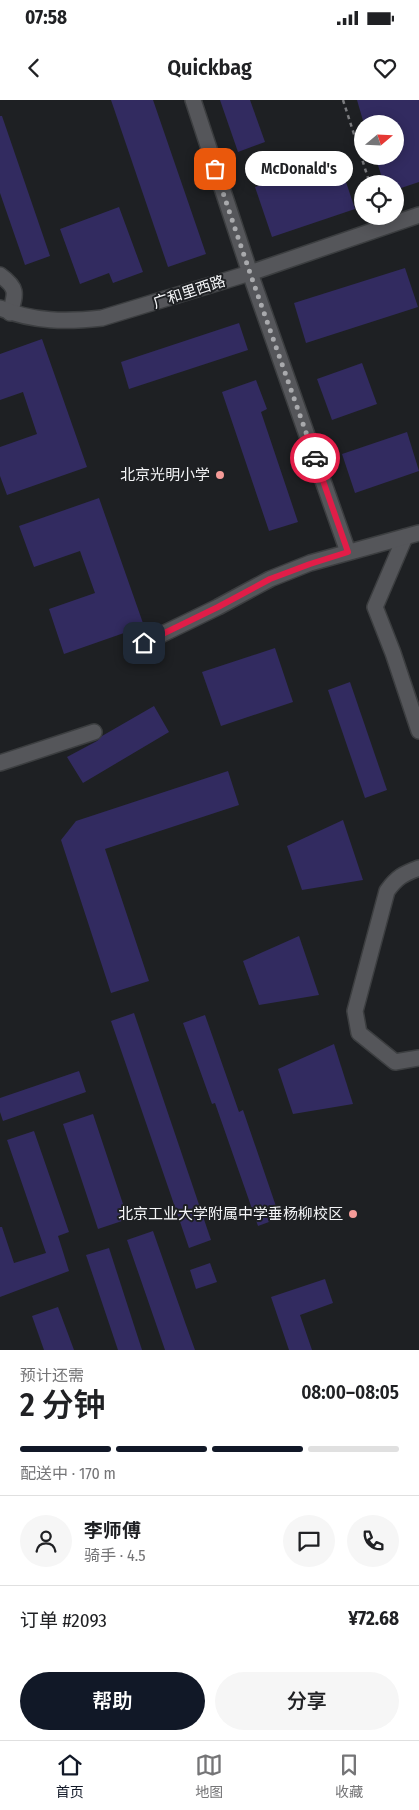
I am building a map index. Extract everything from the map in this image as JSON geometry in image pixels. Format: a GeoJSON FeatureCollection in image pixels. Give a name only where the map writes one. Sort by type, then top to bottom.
{"type":"FeatureCollection","features":[{"type":"Feature","properties":{"kind":"street"},"geometry":{"type":"LineString","coordinates":[[193,100],[250,273],[348,552]]}},
{"type":"Feature","properties":{"kind":"street","name":"广和里西路"},"geometry":{"type":"LineString","coordinates":[[0,275],[11,283],[16,295],[5,311],[46,321],[102,318],[250,273],[419,215]]}},
{"type":"Feature","properties":{"kind":"street"},"geometry":{"type":"LineString","coordinates":[[144,643],[270,579],[348,552],[412,535]]}},
{"type":"Feature","properties":{"kind":"street"},"geometry":{"type":"LineString","coordinates":[[412,535],[374,607],[419,731]]}},
{"type":"Feature","properties":{"kind":"street"},"geometry":{"type":"LineString","coordinates":[[0,763],[94,732]]}},
{"type":"Feature","properties":{"kind":"street"},"geometry":{"type":"LineString","coordinates":[[419,868],[395,880],[387,892],[355,1011],[359,1033],[395,1062],[419,1058]]}},
{"type":"Feature","properties":{"kind":"path"},"geometry":{"type":"LineString","coordinates":[[343,100],[367,175]]}},
{"type":"Feature","properties":{"kind":"building"},"geometry":{"type":"Polygon","coordinates":[[[111,100],[153,100],[206,254],[168,267],[111,100]]]}},
{"type":"Feature","properties":{"kind":"building"},"geometry":{"type":"Polygon","coordinates":[[[220,100],[250,100],[265,142],[238,152],[220,100]]]}},
{"type":"Feature","properties":{"kind":"building"},"geometry":{"type":"Polygon","coordinates":[[[357,100],[419,100],[419,182],[404,187],[404,175],[381,175],[378,165],[404,165],[404,115],[361,115],[357,100]]]}},
{"type":"Feature","properties":{"kind":"building"},"geometry":{"type":"Polygon","coordinates":[[[0,116],[2,116],[50,256],[25,265],[0,193],[0,116]]]}},
{"type":"Feature","properties":{"kind":"building"},"geometry":{"type":"Polygon","coordinates":[[[338,158],[354,209],[272,237],[255,187],[338,158]]]}},
{"type":"Feature","properties":{"kind":"building"},"geometry":{"type":"Polygon","coordinates":[[[119,207],[143,272],[113,283],[109,273],[80,284],[60,229],[119,207]]]}},
{"type":"Feature","properties":{"kind":"building"},"geometry":{"type":"Polygon","coordinates":[[[405,268],[418,307],[306,343],[294,303],[405,268]]]}},
{"type":"Feature","properties":{"kind":"building"},"geometry":{"type":"Polygon","coordinates":[[[239,323],[248,350],[129,389],[121,362],[239,323]]]}},
{"type":"Feature","properties":{"kind":"building"},"geometry":{"type":"Polygon","coordinates":[[[42,339],[87,467],[7,495],[0,476],[0,447],[37,434],[23,392],[0,400],[0,354],[42,339]]]}},
{"type":"Feature","properties":{"kind":"building"},"geometry":{"type":"Polygon","coordinates":[[[362,363],[377,404],[332,420],[317,379],[362,363]]]}},
{"type":"Feature","properties":{"kind":"building"},"geometry":{"type":"Polygon","coordinates":[[[256,380],[267,409],[261,412],[298,522],[269,531],[222,392],[256,380]]]}},
{"type":"Feature","properties":{"kind":"building"},"geometry":{"type":"Polygon","coordinates":[[[407,432],[419,471],[355,493],[342,454],[407,432]]]}},
{"type":"Feature","properties":{"kind":"building"},"geometry":{"type":"Polygon","coordinates":[[[99,498],[144,626],[64,654],[49,609],[95,593],[80,551],[34,567],[19,526],[99,498]]]}},
{"type":"Feature","properties":{"kind":"building"},"geometry":{"type":"Polygon","coordinates":[[[275,648],[293,702],[221,726],[202,672],[275,648]]]}},
{"type":"Feature","properties":{"kind":"building"},"geometry":{"type":"Polygon","coordinates":[[[350,682],[387,790],[365,798],[328,690],[350,682]]]}},
{"type":"Feature","properties":{"kind":"building"},"geometry":{"type":"Polygon","coordinates":[[[154,706],[169,732],[83,783],[67,757],[154,706]]]}},
{"type":"Feature","properties":{"kind":"building"},"geometry":{"type":"Polygon","coordinates":[[[228,771],[239,805],[105,849],[149,981],[111,993],[61,840],[76,821],[228,771]]]}},
{"type":"Feature","properties":{"kind":"building"},"geometry":{"type":"Polygon","coordinates":[[[343,820],[363,880],[302,890],[287,846],[343,820]]]}},
{"type":"Feature","properties":{"kind":"building"},"geometry":{"type":"Polygon","coordinates":[[[299,936],[319,995],[259,1005],[243,961],[299,936]]]}},
{"type":"Feature","properties":{"kind":"building"},"geometry":{"type":"Polygon","coordinates":[[[134,1013],[211,1240],[189,1248],[111,1021],[134,1013]]]}},
{"type":"Feature","properties":{"kind":"building"},"geometry":{"type":"Polygon","coordinates":[[[205,1015],[239,1112],[243,1110],[280,1218],[258,1226],[215,1103],[212,1104],[183,1023],[205,1015]]]}},
{"type":"Feature","properties":{"kind":"building"},"geometry":{"type":"Polygon","coordinates":[[[334,1044],[353,1104],[293,1114],[278,1069],[334,1044]]]}},
{"type":"Feature","properties":{"kind":"building"},"geometry":{"type":"Polygon","coordinates":[[[79,1071],[86,1092],[3,1121],[0,1112],[0,1098],[79,1071]]]}},
{"type":"Feature","properties":{"kind":"building"},"geometry":{"type":"Polygon","coordinates":[[[93,1114],[128,1219],[98,1229],[63,1124],[93,1114]]]}},
{"type":"Feature","properties":{"kind":"building"},"geometry":{"type":"Polygon","coordinates":[[[34,1131],[69,1232],[58,1236],[69,1271],[0,1297],[0,1227],[2,1227],[14,1263],[46,1253],[7,1140],[34,1131]]]}},
{"type":"Feature","properties":{"kind":"building"},"geometry":{"type":"Polygon","coordinates":[[[153,1231],[195,1350],[165,1350],[127,1240],[153,1231]]]}},
{"type":"Feature","properties":{"kind":"building"},"geometry":{"type":"Polygon","coordinates":[[[109,1248],[142,1350],[118,1350],[86,1255],[109,1248]]]}},
{"type":"Feature","properties":{"kind":"building"},"geometry":{"type":"Polygon","coordinates":[[[210,1263],[217,1282],[196,1289],[190,1270],[210,1263]]]}},
{"type":"Feature","properties":{"kind":"building"},"geometry":{"type":"Polygon","coordinates":[[[325,1279],[333,1303],[300,1315],[312,1350],[289,1350],[271,1297],[325,1279]]]}},
{"type":"Feature","properties":{"kind":"building"},"geometry":{"type":"Polygon","coordinates":[[[58,1307],[74,1350],[44,1350],[32,1316],[58,1307]]]}},
{"type":"Feature","properties":{"kind":"way so far"},"geometry":{"type":"LineString","coordinates":[[215,169],[315,458]]}},
{"type":"Feature","properties":{"kind":"place","name":"McDonald's"},"geometry":{"type":"Point","coordinates":[215,169]}},
{"type":"Feature","properties":{"kind":"place","name":"北京光明小学"},"geometry":{"type":"Point","coordinates":[220,475]}},
{"type":"Feature","properties":{"kind":"place","name":"北京工业大学附属中学垂杨柳校区"},"geometry":{"type":"Point","coordinates":[353,1214]}},
{"type":"Feature","properties":{"kind":"route"},"geometry":{"type":"LineString","coordinates":[[144,643],[270,579],[348,552],[315,458]]}}]}
